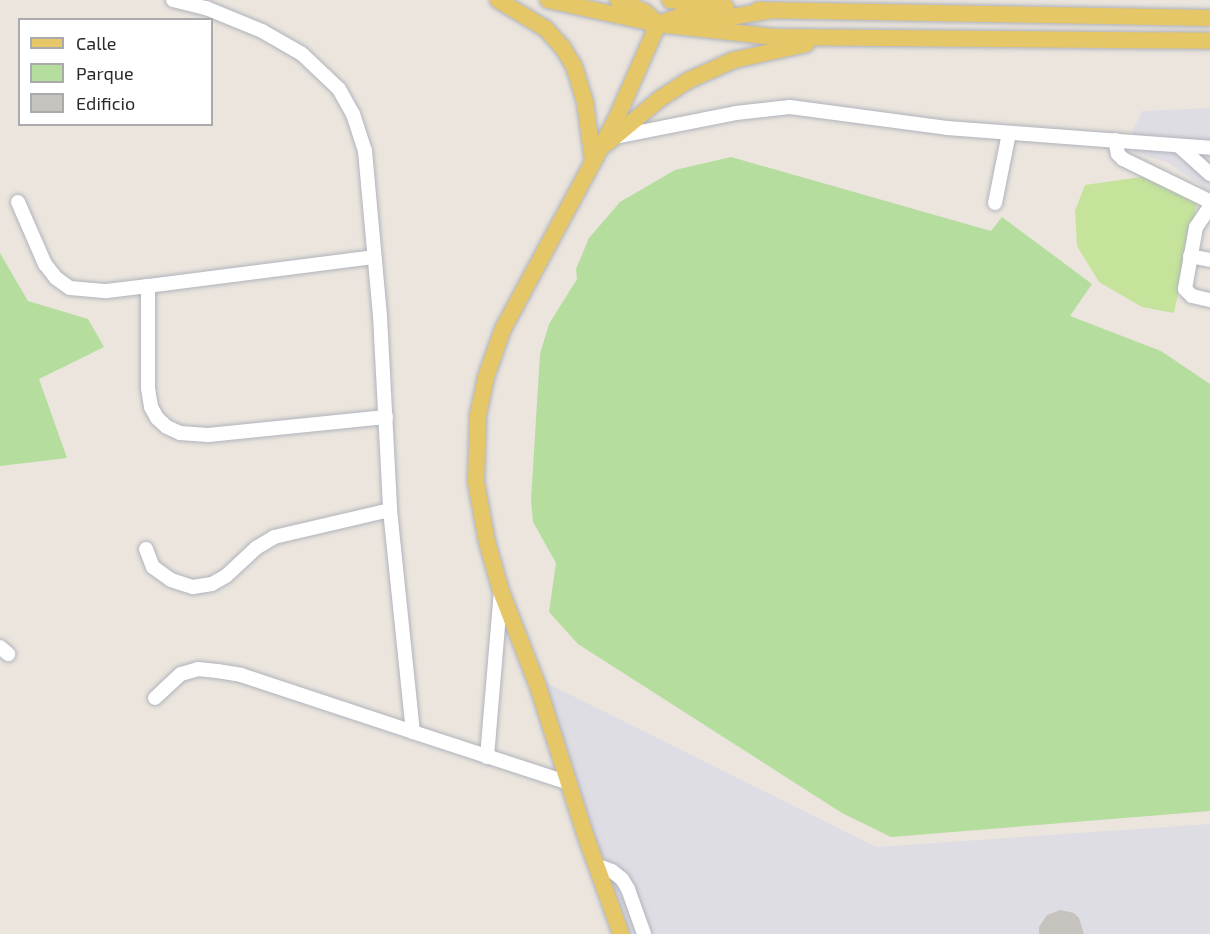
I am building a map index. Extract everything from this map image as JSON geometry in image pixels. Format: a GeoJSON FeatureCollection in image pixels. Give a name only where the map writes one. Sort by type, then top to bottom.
{"type":"FeatureCollection","features":[{"type":"Feature","properties":{"kind":"main road"},"geometry":{"type":"LineString","coordinates":[[498,0],[546,29],[563,48],[574,66],[585,102],[593,163]]}},
{"type":"Feature","properties":{"kind":"main road"},"geometry":{"type":"LineString","coordinates":[[548,0],[658,24],[774,37],[1210,41]]}},
{"type":"Feature","properties":{"kind":"main road"},"geometry":{"type":"LineString","coordinates":[[618,0],[645,12],[658,24]]}},
{"type":"Feature","properties":{"kind":"main road"},"geometry":{"type":"LineString","coordinates":[[670,0],[769,11],[1210,18]]}},
{"type":"Feature","properties":{"kind":"main road"},"geometry":{"type":"LineString","coordinates":[[621,934],[537,684],[501,591],[487,542],[476,482],[478,415],[493,352],[524,286],[593,163],[608,142],[658,24],[681,16],[730,17],[769,11]]}},
{"type":"Feature","properties":{"kind":"main road"},"geometry":{"type":"LineString","coordinates":[[942,14],[942,40]]}},
{"type":"Feature","properties":{"kind":"main road"},"geometry":{"type":"LineString","coordinates":[[608,142],[661,98],[712,69],[734,60],[829,39]]}},
{"type":"Feature","properties":{"kind":"lane"},"geometry":{"type":"LineString","coordinates":[[173,0],[206,8],[262,31],[302,54],[339,89],[353,114],[365,151],[386,417],[390,510],[412,732]]}},
{"type":"Feature","properties":{"kind":"lane"},"geometry":{"type":"LineString","coordinates":[[608,142],[736,113],[790,106],[906,124],[1210,148]]}},
{"type":"Feature","properties":{"kind":"lane"},"geometry":{"type":"LineString","coordinates":[[995,203],[1009,133]]}},
{"type":"Feature","properties":{"kind":"lane"},"geometry":{"type":"LineString","coordinates":[[1115,140],[1118,154],[1123,159],[1209,201],[1204,223],[1190,256],[1185,289],[1192,296],[1210,300]]}},
{"type":"Feature","properties":{"kind":"lane"},"geometry":{"type":"LineString","coordinates":[[1179,146],[1210,174]]}},
{"type":"Feature","properties":{"kind":"lane"},"geometry":{"type":"LineString","coordinates":[[18,202],[45,264],[56,278],[70,288],[107,291],[374,257]]}},
{"type":"Feature","properties":{"kind":"lane"},"geometry":{"type":"LineString","coordinates":[[1190,256],[1210,260]]}},
{"type":"Feature","properties":{"kind":"lane"},"geometry":{"type":"LineString","coordinates":[[147,285],[148,388],[151,407],[157,418],[168,427],[180,433],[208,435],[386,417]]}},
{"type":"Feature","properties":{"kind":"lane"},"geometry":{"type":"LineString","coordinates":[[146,549],[153,567],[171,580],[193,587],[212,585],[226,576],[256,548],[274,537],[390,510]]}},
{"type":"Feature","properties":{"kind":"lane"},"geometry":{"type":"LineString","coordinates":[[487,757],[501,591]]}},
{"type":"Feature","properties":{"kind":"lane"},"geometry":{"type":"LineString","coordinates":[[155,698],[181,675],[198,669],[217,670],[241,675],[569,783]]}},
{"type":"Feature","properties":{"kind":"lane"},"geometry":{"type":"LineString","coordinates":[[596,865],[612,871],[622,879],[628,889],[644,934]]}},
{"type":"Feature","properties":{"kind":"shaded area"},"geometry":{"type":"Polygon","coordinates":[[[1210,108],[1210,192],[1169,163],[1134,152],[1132,132],[1142,111],[1210,108]]]}},
{"type":"Feature","properties":{"kind":"shaded area"},"geometry":{"type":"Polygon","coordinates":[[[543,681],[876,847],[1210,824],[1210,934],[627,934],[543,681]]]}},
{"type":"Feature","properties":{"kind":"green space"},"geometry":{"type":"Polygon","coordinates":[[[731,157],[991,231],[1002,217],[1092,284],[1070,316],[1161,351],[1210,384],[1210,811],[891,837],[842,813],[578,644],[549,612],[556,563],[533,522],[531,500],[540,354],[549,324],[577,279],[576,269],[589,238],[620,202],[675,170],[731,157]]]}},
{"type":"Feature","properties":{"kind":"green space"},"geometry":{"type":"Polygon","coordinates":[[[1148,176],[1197,203],[1174,313],[1142,307],[1099,282],[1077,246],[1075,211],[1085,185],[1148,176]]]}},
{"type":"Feature","properties":{"kind":"green space"},"geometry":{"type":"Polygon","coordinates":[[[0,253],[28,301],[88,319],[104,347],[39,379],[67,458],[0,466],[0,253]]]}},
{"type":"Feature","properties":{"kind":"building"},"geometry":{"type":"Polygon","coordinates":[[[1060,910],[1074,913],[1079,918],[1084,934],[1039,934],[1039,927],[1047,915],[1060,910]]]}}]}
